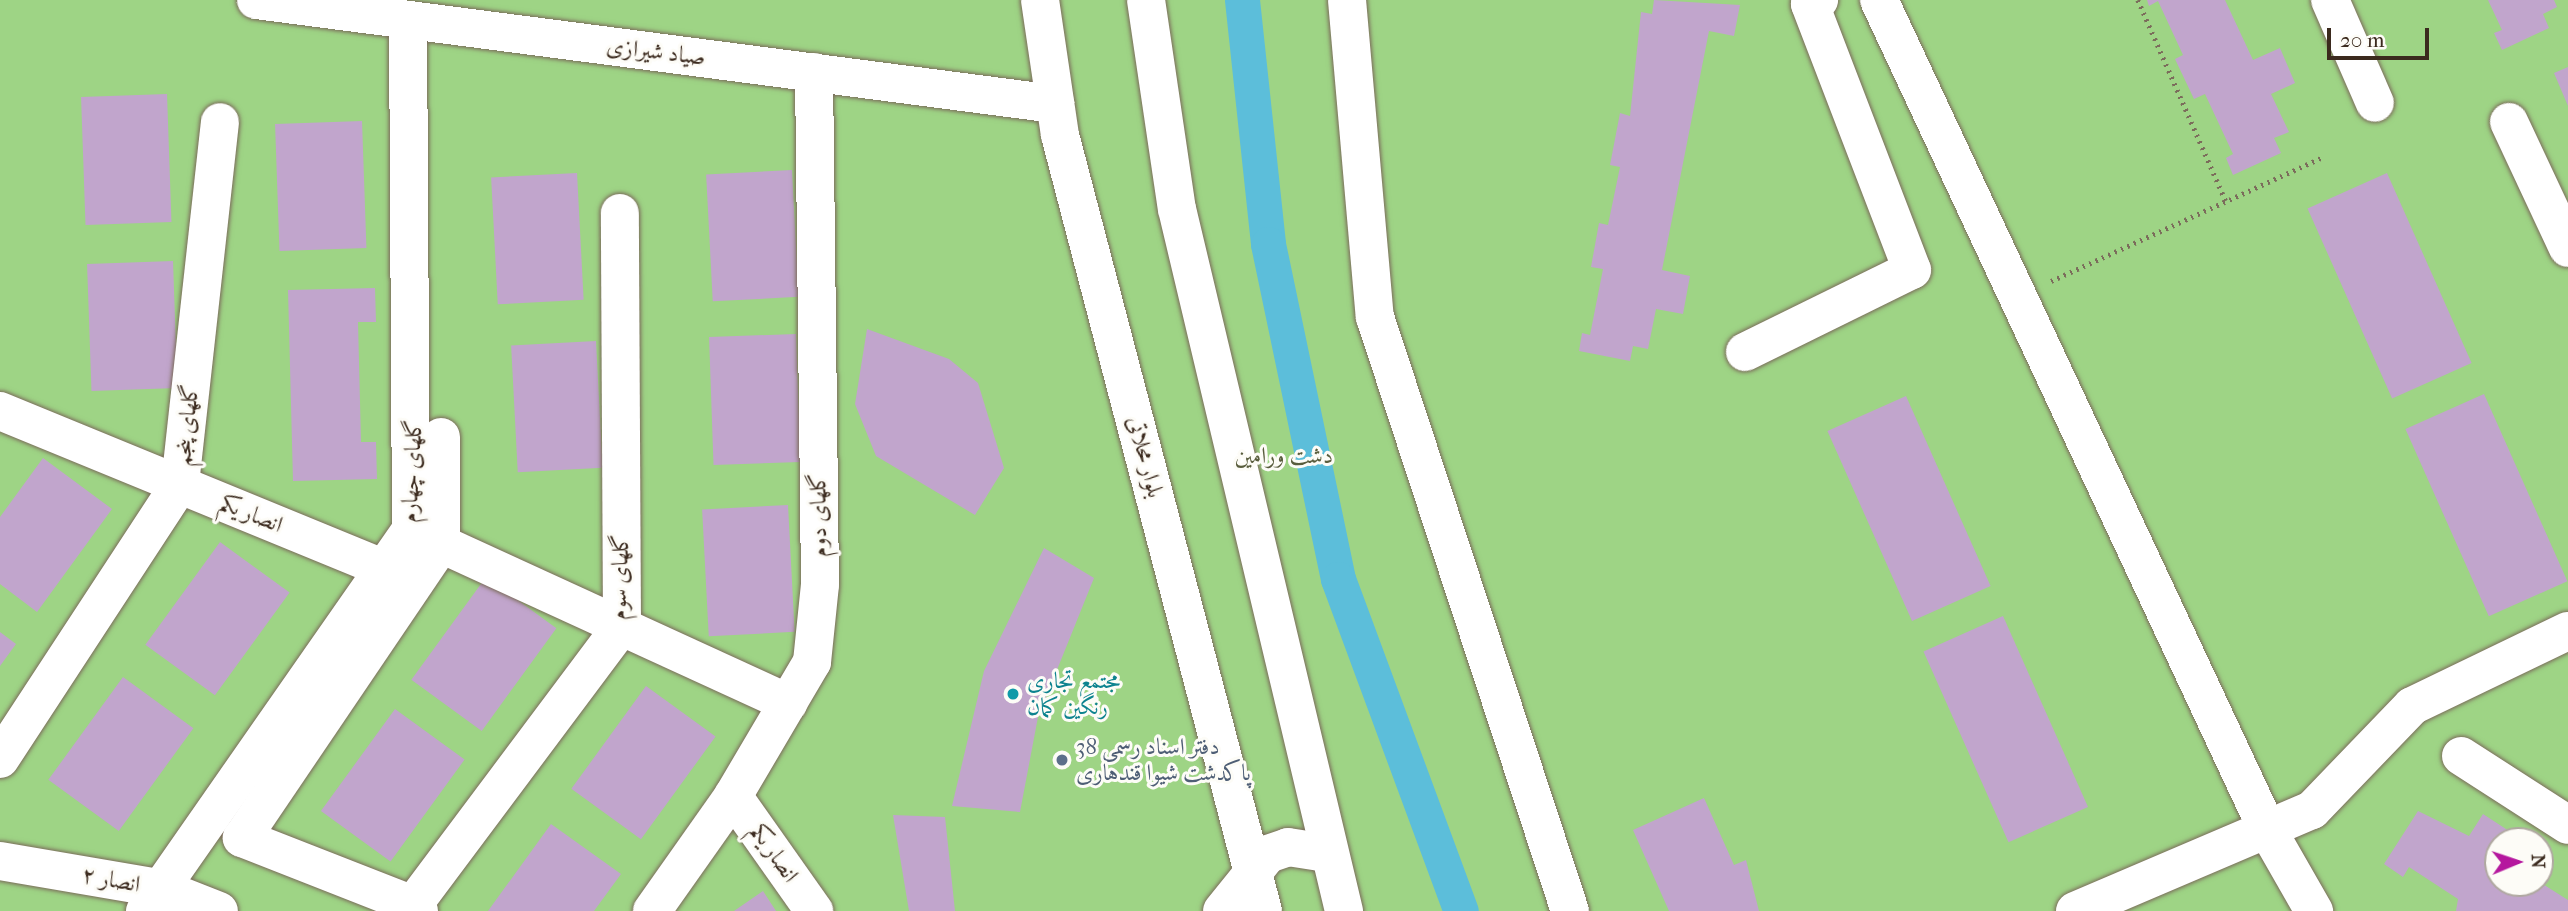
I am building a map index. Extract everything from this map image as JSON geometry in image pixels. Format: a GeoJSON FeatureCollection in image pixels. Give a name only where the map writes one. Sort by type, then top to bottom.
{"type":"FeatureCollection","features":[{"type":"Feature","properties":{"kind":"street","name":"صیاد شیرازی"},"geometry":{"type":"LineString","coordinates":[[256,0],[1055,104]]}},
{"type":"Feature","properties":{"kind":"street","name":"بلوار محلاتی"},"geometry":{"type":"LineString","coordinates":[[1040,0],[1055,104],[1263,911]]}},
{"type":"Feature","properties":{"kind":"street"},"geometry":{"type":"LineString","coordinates":[[1146,0],[1177,209],[1327,853],[1343,911]]}},
{"type":"Feature","properties":{"kind":"street"},"geometry":{"type":"LineString","coordinates":[[1347,0],[1375,317],[1570,911]]}},
{"type":"Feature","properties":{"kind":"street"},"geometry":{"type":"LineString","coordinates":[[1745,352],[1912,270],[1810,4],[1819,0]]}},
{"type":"Feature","properties":{"kind":"street"},"geometry":{"type":"LineString","coordinates":[[1879,0],[2015,297],[2267,830],[2314,911]]}},
{"type":"Feature","properties":{"kind":"street"},"geometry":{"type":"LineString","coordinates":[[2330,0],[2375,103]]}},
{"type":"Feature","properties":{"kind":"street","name":"گلهای چهارم"},"geometry":{"type":"LineString","coordinates":[[154,900],[386,569],[411,529],[415,462],[408,20]]}},
{"type":"Feature","properties":{"kind":"street","name":"گلهای دوم"},"geometry":{"type":"LineString","coordinates":[[652,911],[733,796],[812,662],[820,585],[814,72]]}},
{"type":"Feature","properties":{"kind":"street","name":"گلهای پنجم"},"geometry":{"type":"LineString","coordinates":[[0,759],[180,484],[220,122]]}},
{"type":"Feature","properties":{"kind":"street"},"geometry":{"type":"LineString","coordinates":[[2509,122],[2568,248]]}},
{"type":"Feature","properties":{"kind":"street"},"geometry":{"type":"LineString","coordinates":[[416,908],[242,838],[441,544],[440,167]]}},
{"type":"Feature","properties":{"kind":"street","name":"گلهای سوم"},"geometry":{"type":"LineString","coordinates":[[416,908],[622,626],[620,214]]}},
{"type":"Feature","properties":{"kind":"street","name":"انصار یکم"},"geometry":{"type":"LineString","coordinates":[[0,411],[386,569]]}},
{"type":"Feature","properties":{"kind":"street"},"geometry":{"type":"LineString","coordinates":[[441,544],[788,703]]}},
{"type":"Feature","properties":{"kind":"street"},"geometry":{"type":"LineString","coordinates":[[2075,911],[2312,810],[2412,706],[2568,631]]}},
{"type":"Feature","properties":{"kind":"street"},"geometry":{"type":"LineString","coordinates":[[2461,756],[2568,825]]}},
{"type":"Feature","properties":{"kind":"street","name":"انصار یکم"},"geometry":{"type":"LineString","coordinates":[[733,796],[814,911]]}},
{"type":"Feature","properties":{"kind":"street"},"geometry":{"type":"LineString","coordinates":[[1222,911],[1268,854],[1288,846],[1327,853]]}},
{"type":"Feature","properties":{"kind":"street","name":"انصار ۲"},"geometry":{"type":"LineString","coordinates":[[0,861],[154,900],[219,911]]}},
{"type":"Feature","properties":{"kind":"path"},"geometry":{"type":"LineString","coordinates":[[2138,0],[2226,201]]}},
{"type":"Feature","properties":{"kind":"path"},"geometry":{"type":"LineString","coordinates":[[2015,297],[2321,158]]}},
{"type":"Feature","properties":{"kind":"green space","name":"دشت ورامین"},"geometry":{"type":"Polygon","coordinates":[[[0,0],[2568,0],[2568,911],[0,911],[0,0]]]}},
{"type":"Feature","properties":{"kind":"building"},"geometry":{"type":"Polygon","coordinates":[[[1654,0],[1740,5],[1734,36],[1709,31],[1662,270],[1690,276],[1683,314],[1656,309],[1648,349],[1633,346],[1630,361],[1579,351],[1582,333],[1590,335],[1603,269],[1591,267],[1599,223],[1608,225],[1620,167],[1610,165],[1620,113],[1630,116],[1641,12],[1652,14],[1654,0]]]}},
{"type":"Feature","properties":{"kind":"building"},"geometry":{"type":"Polygon","coordinates":[[[2147,0],[2225,0],[2253,60],[2280,48],[2295,83],[2271,94],[2289,132],[2274,138],[2281,153],[2233,175],[2226,158],[2233,154],[2205,94],[2194,99],[2175,59],[2183,55],[2158,1],[2149,6],[2147,0]]]}},
{"type":"Feature","properties":{"kind":"building"},"geometry":{"type":"Polygon","coordinates":[[[2488,0],[2554,0],[2557,7],[2543,14],[2549,28],[2502,50],[2494,33],[2502,30],[2488,0]]]}},
{"type":"Feature","properties":{"kind":"building"},"geometry":{"type":"Polygon","coordinates":[[[2568,67],[2568,106],[2554,73],[2568,67]]]}},
{"type":"Feature","properties":{"kind":"building"},"geometry":{"type":"Polygon","coordinates":[[[167,94],[171,222],[86,225],[81,97],[167,94]]]}},
{"type":"Feature","properties":{"kind":"building"},"geometry":{"type":"Polygon","coordinates":[[[362,121],[366,248],[279,251],[275,124],[362,121]]]}},
{"type":"Feature","properties":{"kind":"building"},"geometry":{"type":"Polygon","coordinates":[[[792,170],[799,297],[713,301],[706,175],[792,170]]]}},
{"type":"Feature","properties":{"kind":"building"},"geometry":{"type":"Polygon","coordinates":[[[577,173],[584,300],[498,304],[491,178],[577,173]]]}},
{"type":"Feature","properties":{"kind":"building"},"geometry":{"type":"Polygon","coordinates":[[[2387,173],[2472,363],[2392,398],[2308,208],[2387,173]]]}},
{"type":"Feature","properties":{"kind":"building"},"geometry":{"type":"Polygon","coordinates":[[[173,261],[177,388],[91,391],[87,264],[173,261]]]}},
{"type":"Feature","properties":{"kind":"building"},"geometry":{"type":"Polygon","coordinates":[[[375,288],[376,322],[358,322],[361,442],[376,442],[377,479],[293,481],[288,290],[375,288]]]}},
{"type":"Feature","properties":{"kind":"building"},"geometry":{"type":"Polygon","coordinates":[[[867,329],[949,359],[978,383],[1004,468],[975,515],[876,456],[855,404],[867,329]]]}},
{"type":"Feature","properties":{"kind":"building"},"geometry":{"type":"Polygon","coordinates":[[[796,334],[800,462],[714,465],[709,337],[796,334]]]}},
{"type":"Feature","properties":{"kind":"building"},"geometry":{"type":"Polygon","coordinates":[[[596,341],[603,468],[518,472],[511,345],[596,341]]]}},
{"type":"Feature","properties":{"kind":"building"},"geometry":{"type":"Polygon","coordinates":[[[2484,394],[2567,581],[2489,616],[2405,429],[2484,394]]]}},
{"type":"Feature","properties":{"kind":"building"},"geometry":{"type":"Polygon","coordinates":[[[1906,396],[1991,586],[1912,621],[1827,431],[1906,396]]]}},
{"type":"Feature","properties":{"kind":"building"},"geometry":{"type":"Polygon","coordinates":[[[43,458],[112,509],[37,612],[0,584],[0,517],[43,458]]]}},
{"type":"Feature","properties":{"kind":"building"},"geometry":{"type":"Polygon","coordinates":[[[788,505],[795,632],[709,636],[702,510],[788,505]]]}},
{"type":"Feature","properties":{"kind":"building"},"geometry":{"type":"Polygon","coordinates":[[[220,542],[290,593],[215,695],[145,645],[220,542]]]}},
{"type":"Feature","properties":{"kind":"building","name":"مجتمع تجاری رنگین کمان"},"geometry":{"type":"Polygon","coordinates":[[[1044,548],[1094,578],[1038,717],[1020,812],[952,806],[984,671],[1044,548]]]}},
{"type":"Feature","properties":{"kind":"building"},"geometry":{"type":"Polygon","coordinates":[[[486,577],[556,628],[482,731],[411,680],[486,577]]]}},
{"type":"Feature","properties":{"kind":"building"},"geometry":{"type":"Polygon","coordinates":[[[2003,616],[2088,807],[2009,842],[1924,651],[2003,616]]]}},
{"type":"Feature","properties":{"kind":"building"},"geometry":{"type":"Polygon","coordinates":[[[0,632],[16,644],[0,666],[0,632]]]}},
{"type":"Feature","properties":{"kind":"building"},"geometry":{"type":"Polygon","coordinates":[[[123,677],[193,728],[119,831],[48,780],[123,677]]]}},
{"type":"Feature","properties":{"kind":"building"},"geometry":{"type":"Polygon","coordinates":[[[646,686],[716,737],[641,839],[571,789],[646,686]]]}},
{"type":"Feature","properties":{"kind":"building"},"geometry":{"type":"Polygon","coordinates":[[[395,709],[465,760],[391,861],[321,811],[395,709]]]}},
{"type":"Feature","properties":{"kind":"building"},"geometry":{"type":"Polygon","coordinates":[[[1704,798],[1734,865],[1746,860],[1759,911],[1669,911],[1633,830],[1704,798]]]}},
{"type":"Feature","properties":{"kind":"building"},"geometry":{"type":"Polygon","coordinates":[[[2418,811],[2469,836],[2483,814],[2503,827],[2484,827],[2484,897],[2554,897],[2554,891],[2568,900],[2568,911],[2456,911],[2458,899],[2409,867],[2403,877],[2384,864],[2418,811]]]}},
{"type":"Feature","properties":{"kind":"building"},"geometry":{"type":"Polygon","coordinates":[[[893,815],[945,817],[955,911],[909,911],[893,815]]]}},
{"type":"Feature","properties":{"kind":"building"},"geometry":{"type":"Polygon","coordinates":[[[551,824],[621,874],[594,911],[488,911],[551,824]]]}},
{"type":"Feature","properties":{"kind":"building"},"geometry":{"type":"Polygon","coordinates":[[[763,891],[776,911],[734,911],[763,891]]]}},
{"type":"Feature","properties":{"kind":"waterway"},"geometry":{"type":"LineString","coordinates":[[1242,0],[1268,244],[1338,579],[1461,911]]}},
{"type":"Feature","properties":{"kind":"place","name":"مجتمع تجاری رنگین کمان"},"geometry":{"type":"Point","coordinates":[1013,694]}},
{"type":"Feature","properties":{"kind":"place","name":"دفتر اسناد رسمی 38 پاکدشت شیوا قندهاری"},"geometry":{"type":"Point","coordinates":[1062,760]}}]}
